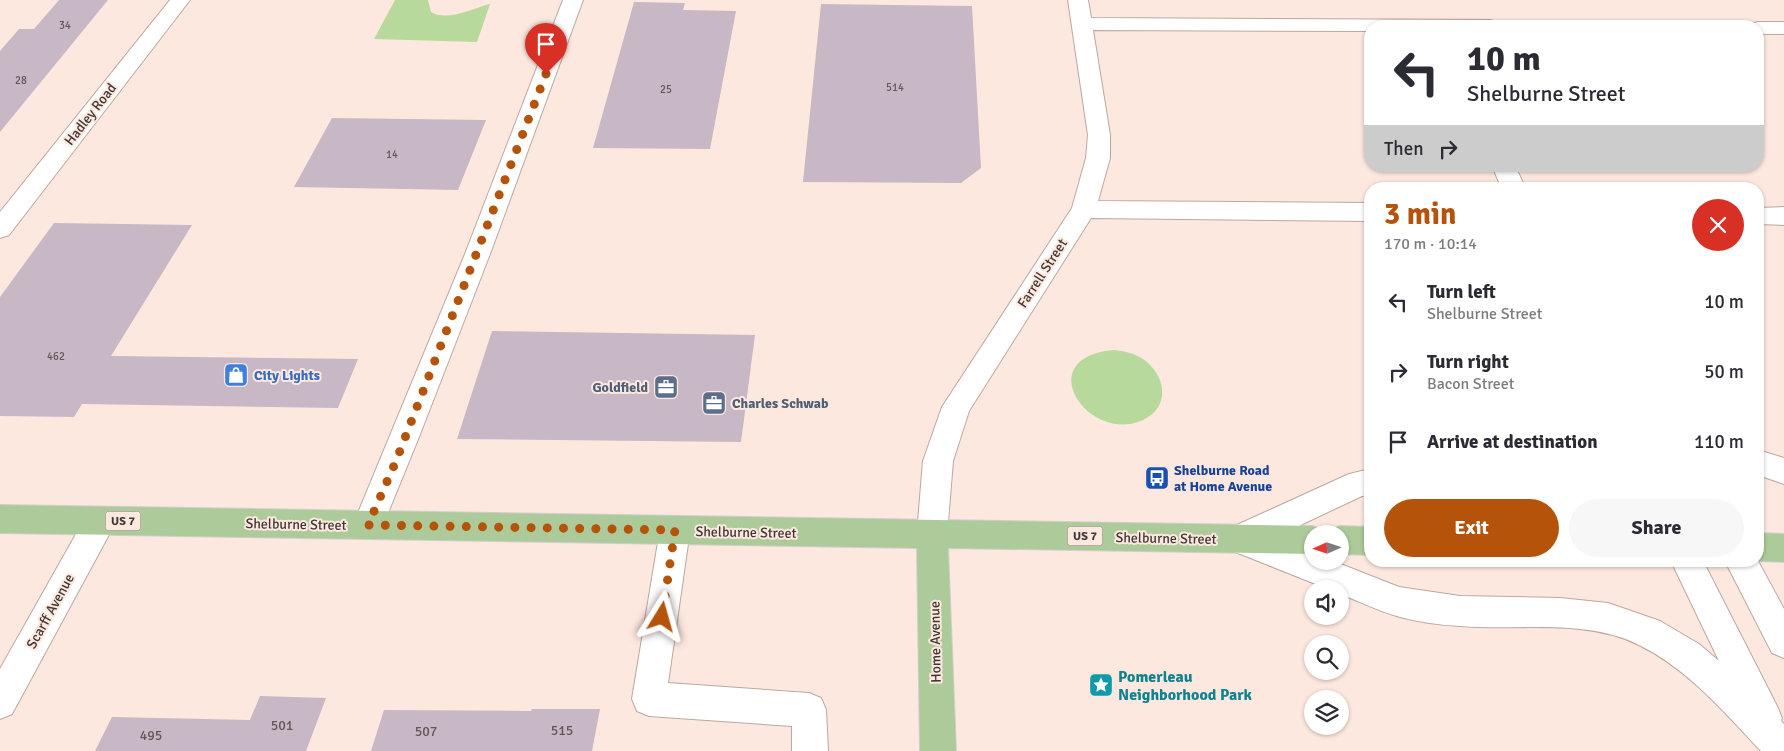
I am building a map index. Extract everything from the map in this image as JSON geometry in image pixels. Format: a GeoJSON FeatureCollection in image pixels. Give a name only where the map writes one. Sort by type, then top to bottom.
{"type":"FeatureCollection","features":[{"type":"Feature","properties":{"kind":"main road","name":"Shelburne Street"},"geometry":{"type":"LineString","coordinates":[[0,519],[1304,540]]}},
{"type":"Feature","properties":{"kind":"main road","name":"Home Avenue"},"geometry":{"type":"LineString","coordinates":[[932,534],[938,751]]}},
{"type":"Feature","properties":{"kind":"main road"},"geometry":{"type":"LineString","coordinates":[[1349,540],[1364,541]]}},
{"type":"Feature","properties":{"kind":"main road"},"geometry":{"type":"LineString","coordinates":[[1764,547],[1784,548]]}},
{"type":"Feature","properties":{"kind":"street","name":"Hadley Road"},"geometry":{"type":"LineString","coordinates":[[0,229],[180,0]]}},
{"type":"Feature","properties":{"kind":"street"},"geometry":{"type":"LineString","coordinates":[[368,525],[396,461],[537,100],[572,0]]}},
{"type":"Feature","properties":{"kind":"street","name":"Farrell Street"},"geometry":{"type":"LineString","coordinates":[[932,534],[938,461],[956,407],[1084,209],[1096,168],[1099,135],[1078,0]]}},
{"type":"Feature","properties":{"kind":"street"},"geometry":{"type":"LineString","coordinates":[[1083,24],[1364,25]]}},
{"type":"Feature","properties":{"kind":"street"},"geometry":{"type":"LineString","coordinates":[[1764,28],[1784,28]]}},
{"type":"Feature","properties":{"kind":"street"},"geometry":{"type":"LineString","coordinates":[[1084,209],[1364,212]]}},
{"type":"Feature","properties":{"kind":"street"},"geometry":{"type":"LineString","coordinates":[[1764,216],[1784,216]]}},
{"type":"Feature","properties":{"kind":"street"},"geometry":{"type":"LineString","coordinates":[[1764,465],[1784,471]]}},
{"type":"Feature","properties":{"kind":"street"},"geometry":{"type":"LineString","coordinates":[[1239,539],[1359,483],[1364,483]]}},
{"type":"Feature","properties":{"kind":"street","name":"Scarff Avenue"},"geometry":{"type":"LineString","coordinates":[[0,702],[100,521]]}},
{"type":"Feature","properties":{"kind":"street"},"geometry":{"type":"LineString","coordinates":[[675,530],[649,699],[808,710],[810,751]]}},
{"type":"Feature","properties":{"kind":"street"},"geometry":{"type":"LineString","coordinates":[[1239,539],[1399,602],[1460,611],[1560,613],[1608,618],[1648,632],[1687,655],[1725,688],[1778,746]]}},
{"type":"Feature","properties":{"kind":"street"},"geometry":{"type":"LineString","coordinates":[[1690,567],[1778,746]]}},
{"type":"Feature","properties":{"kind":"street"},"geometry":{"type":"LineString","coordinates":[[1744,567],[1784,642]]}},
{"type":"Feature","properties":{"kind":"green space"},"geometry":{"type":"Polygon","coordinates":[[[395,0],[428,0],[431,12],[444,16],[490,4],[477,42],[374,39],[395,0]]]}},
{"type":"Feature","properties":{"kind":"green space"},"geometry":{"type":"Polygon","coordinates":[[[1114,350],[1136,355],[1143,359],[1157,373],[1162,391],[1161,399],[1158,407],[1152,414],[1143,420],[1122,424],[1103,421],[1087,411],[1076,397],[1071,382],[1075,367],[1089,356],[1114,350]]]}},
{"type":"Feature","properties":{"kind":"building"},"geometry":{"type":"Polygon","coordinates":[[[59,0],[108,0],[0,132],[0,51],[19,29],[34,29],[59,0]]]}},
{"type":"Feature","properties":{"kind":"building"},"geometry":{"type":"Polygon","coordinates":[[[634,2],[685,3],[683,10],[736,11],[710,149],[593,148],[634,2]]]}},
{"type":"Feature","properties":{"kind":"building"},"geometry":{"type":"Polygon","coordinates":[[[821,4],[972,6],[981,168],[961,183],[803,182],[821,4]]]}},
{"type":"Feature","properties":{"kind":"building"},"geometry":{"type":"Polygon","coordinates":[[[332,118],[486,120],[458,190],[294,187],[332,118]]]}},
{"type":"Feature","properties":{"kind":"building"},"geometry":{"type":"Polygon","coordinates":[[[54,223],[192,225],[111,356],[358,359],[338,408],[82,404],[74,417],[0,416],[0,297],[54,223]]]}},
{"type":"Feature","properties":{"kind":"building"},"geometry":{"type":"Polygon","coordinates":[[[492,331],[755,335],[741,442],[457,439],[492,331]]]}},
{"type":"Feature","properties":{"kind":"building"},"geometry":{"type":"Polygon","coordinates":[[[260,696],[326,698],[306,751],[95,751],[112,717],[250,720],[260,696]]]}},
{"type":"Feature","properties":{"kind":"building"},"geometry":{"type":"Polygon","coordinates":[[[532,709],[600,709],[592,751],[371,751],[384,710],[531,711],[532,709]]]}},
{"type":"Feature","properties":{"kind":"place","name":"City Lights"},"geometry":{"type":"Point","coordinates":[236,375]}},
{"type":"Feature","properties":{"kind":"place","name":"Goldfield"},"geometry":{"type":"Point","coordinates":[666,387]}},
{"type":"Feature","properties":{"kind":"place","name":"Charles Schwab"},"geometry":{"type":"Point","coordinates":[714,403]}},
{"type":"Feature","properties":{"kind":"place","name":"Shelburne Road at Home Avenue"},"geometry":{"type":"Point","coordinates":[1157,478]}},
{"type":"Feature","properties":{"kind":"place","name":"Pomerleau Neighborhood Park"},"geometry":{"type":"Point","coordinates":[1101,685]}},
{"type":"Feature","properties":{"kind":"route"},"geometry":{"type":"LineString","coordinates":[[546,74],[396,461],[368,525],[675,530],[662,617]]}}]}
